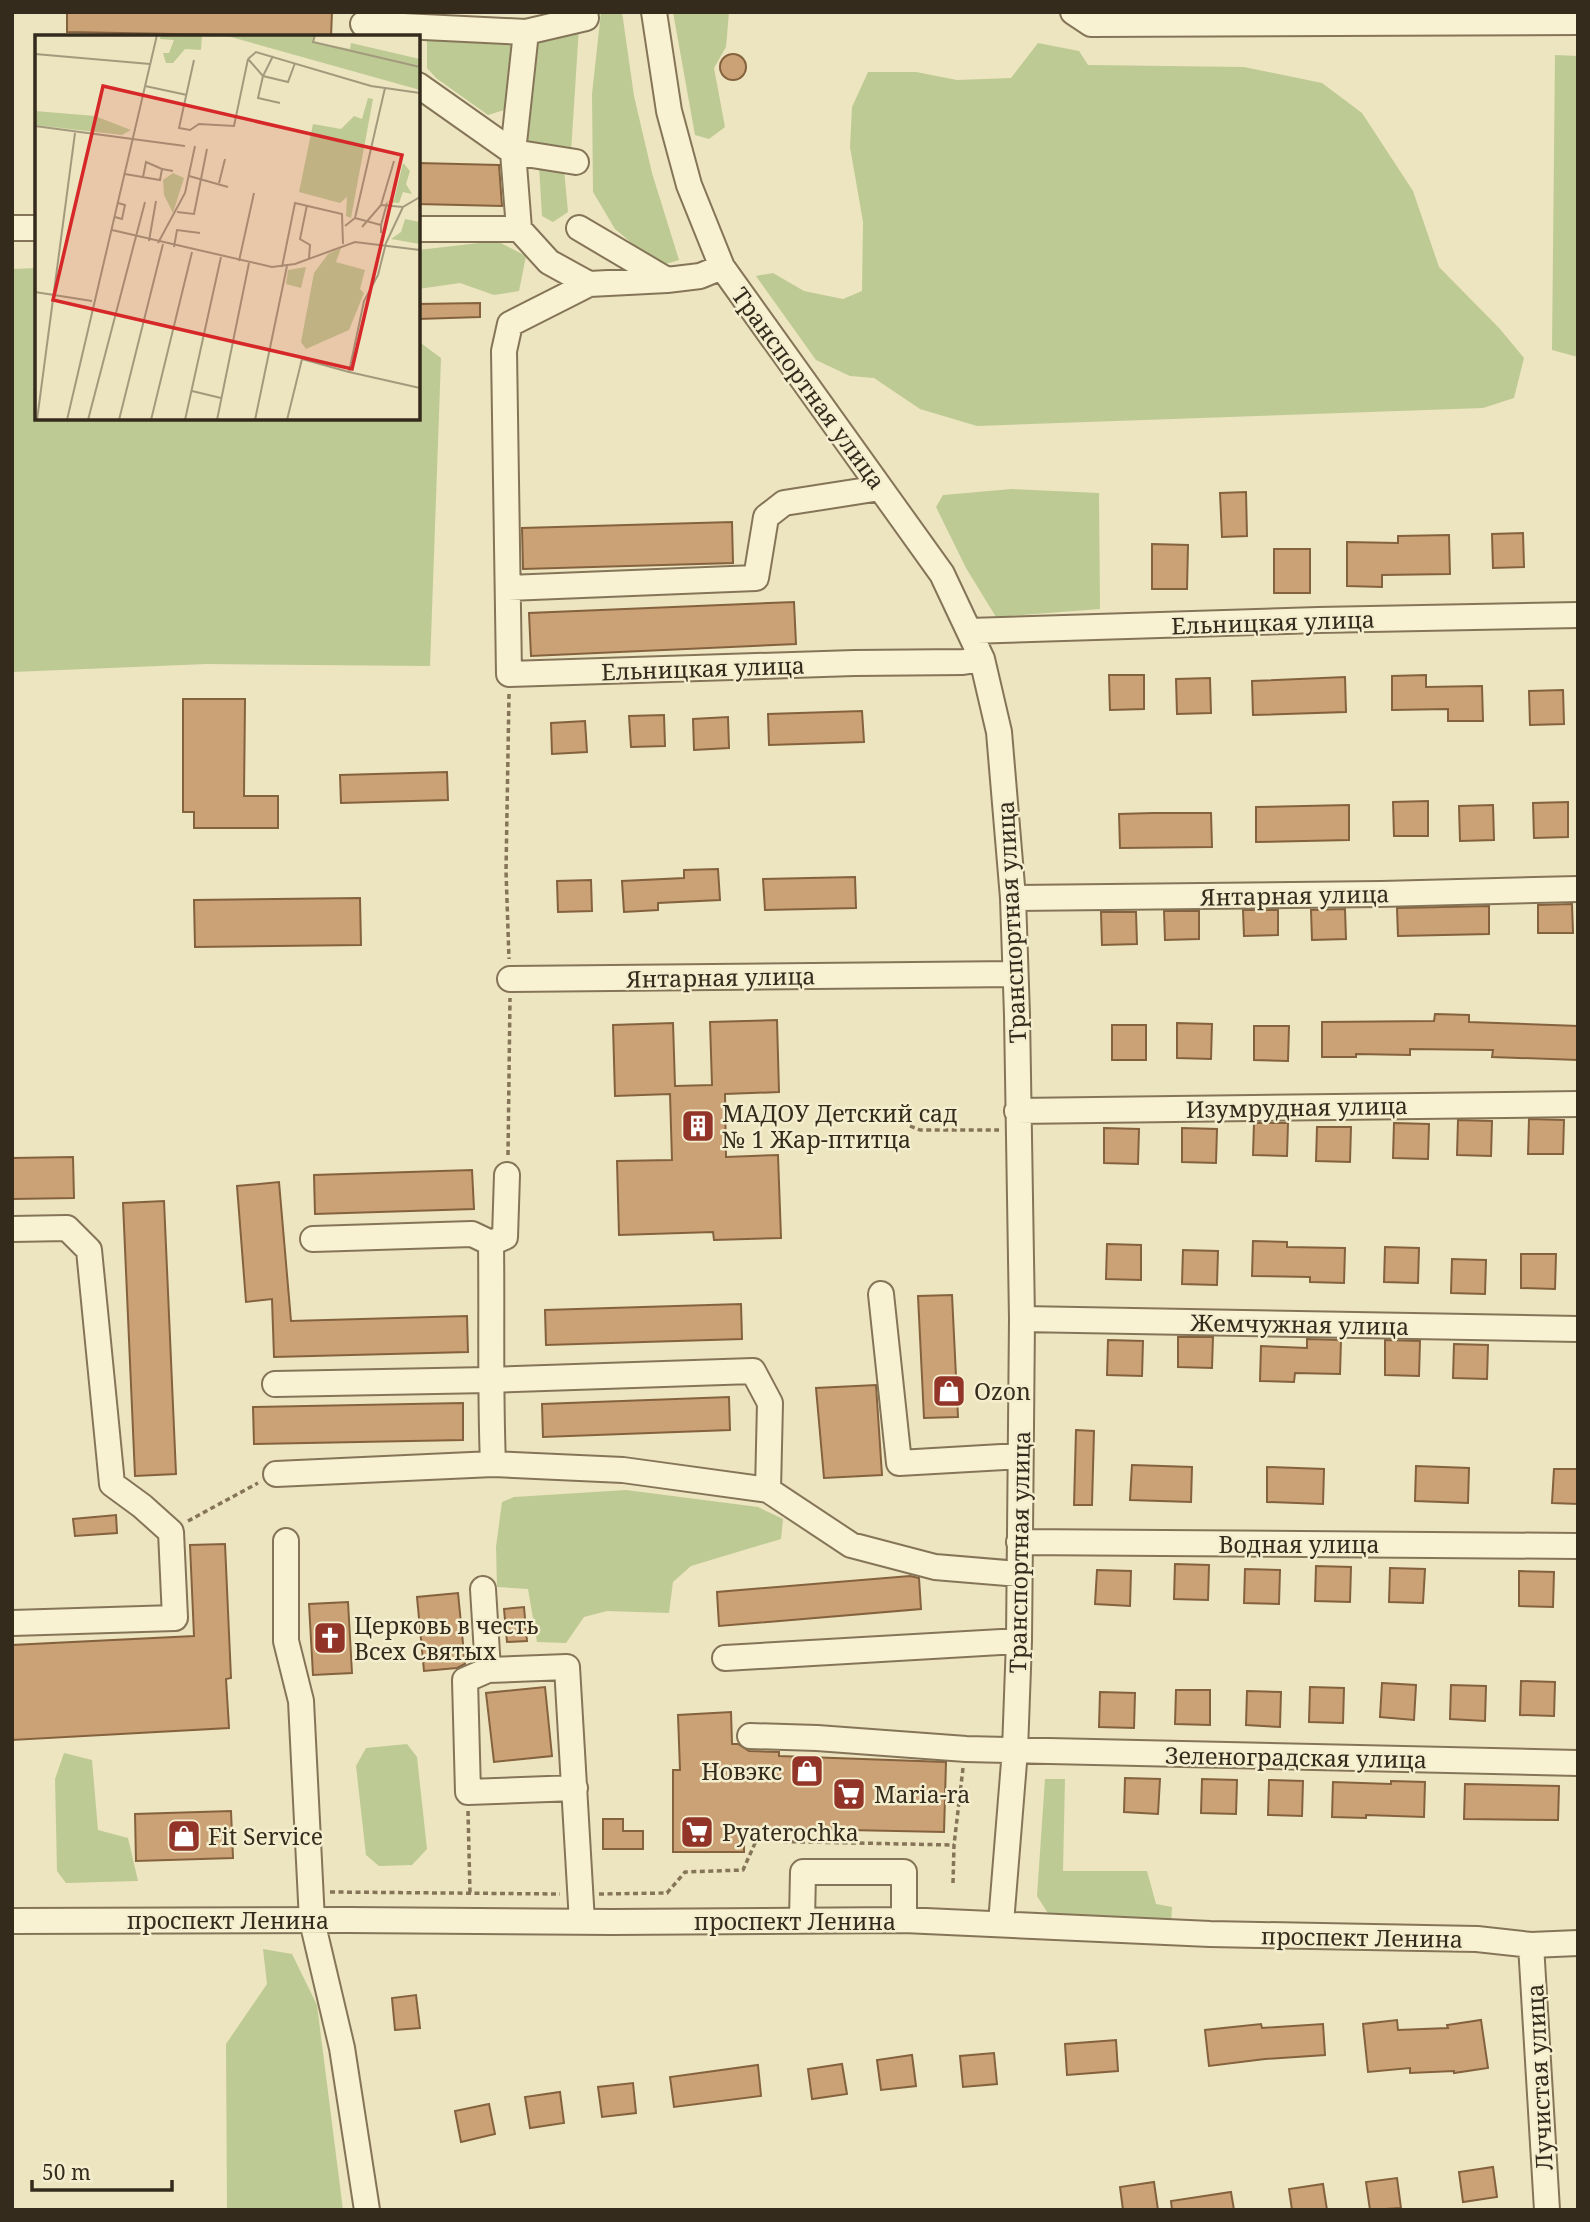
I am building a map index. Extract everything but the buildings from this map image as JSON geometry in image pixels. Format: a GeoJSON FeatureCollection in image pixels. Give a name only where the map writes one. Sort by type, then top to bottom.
{"type":"FeatureCollection","features":[{"type":"Feature","properties":{"kind":"street","name":"Транспортная улица"},"geometry":{"type":"LineString","coordinates":[[654,12],[669,111],[690,185],[722,267],[942,573],[982,659],[999,732],[1013,898],[1015,974],[1011,1121],[1023,1319],[1019,1641],[1001,1923]]}},
{"type":"Feature","properties":{"kind":"street"},"geometry":{"type":"LineString","coordinates":[[1073,12],[1091,24],[1578,22]]}},
{"type":"Feature","properties":{"kind":"street"},"geometry":{"type":"LineString","coordinates":[[365,24],[526,32],[586,18]]}},
{"type":"Feature","properties":{"kind":"street"},"geometry":{"type":"LineString","coordinates":[[526,32],[513,152],[519,229],[549,262],[589,284]]}},
{"type":"Feature","properties":{"kind":"street"},"geometry":{"type":"LineString","coordinates":[[420,86],[513,152],[576,162]]}},
{"type":"Feature","properties":{"kind":"street"},"geometry":{"type":"LineString","coordinates":[[12,228],[35,228]]}},
{"type":"Feature","properties":{"kind":"street"},"geometry":{"type":"LineString","coordinates":[[579,228],[667,280]]}},
{"type":"Feature","properties":{"kind":"street"},"geometry":{"type":"LineString","coordinates":[[420,229],[519,229]]}},
{"type":"Feature","properties":{"kind":"street"},"geometry":{"type":"LineString","coordinates":[[509,674],[504,351],[510,324],[589,284],[700,276],[722,267]]}},
{"type":"Feature","properties":{"kind":"street"},"geometry":{"type":"LineString","coordinates":[[508,588],[756,578],[766,517],[784,503],[880,488]]}},
{"type":"Feature","properties":{"kind":"street","name":"Ельницкая улица"},"geometry":{"type":"LineString","coordinates":[[969,631],[1578,615]]}},
{"type":"Feature","properties":{"kind":"street","name":"Ельницкая улица"},"geometry":{"type":"LineString","coordinates":[[509,674],[963,662],[982,659]]}},
{"type":"Feature","properties":{"kind":"street","name":"Янтарная улица"},"geometry":{"type":"LineString","coordinates":[[1013,898],[1578,889]]}},
{"type":"Feature","properties":{"kind":"street","name":"Янтарная улица"},"geometry":{"type":"LineString","coordinates":[[510,979],[1015,974]]}},
{"type":"Feature","properties":{"kind":"street","name":"Изумрудная улица"},"geometry":{"type":"LineString","coordinates":[[1011,1121],[1578,1104]]}},
{"type":"Feature","properties":{"kind":"street"},"geometry":{"type":"LineString","coordinates":[[313,1239],[472,1234],[491,1243],[505,1237],[507,1175]]}},
{"type":"Feature","properties":{"kind":"street"},"geometry":{"type":"LineString","coordinates":[[12,1229],[66,1228],[89,1250],[112,1484],[171,1532],[175,1618],[12,1623]]}},
{"type":"Feature","properties":{"kind":"street"},"geometry":{"type":"LineString","coordinates":[[491,1243],[492,1334],[489,1380],[493,1464]]}},
{"type":"Feature","properties":{"kind":"street"},"geometry":{"type":"LineString","coordinates":[[881,1294],[899,1463],[1020,1456]]}},
{"type":"Feature","properties":{"kind":"street","name":"Жемчужная улица"},"geometry":{"type":"LineString","coordinates":[[1023,1319],[1578,1329]]}},
{"type":"Feature","properties":{"kind":"street"},"geometry":{"type":"LineString","coordinates":[[275,1384],[753,1371],[770,1403],[768,1490]]}},
{"type":"Feature","properties":{"kind":"street"},"geometry":{"type":"LineString","coordinates":[[276,1474],[493,1464],[623,1470],[768,1490],[851,1545],[935,1567],[1019,1574]]}},
{"type":"Feature","properties":{"kind":"street"},"geometry":{"type":"LineString","coordinates":[[285,1541],[286,1641],[300,1701],[312,1921],[342,2048],[367,2210]]}},
{"type":"Feature","properties":{"kind":"street","name":"Водная улица"},"geometry":{"type":"LineString","coordinates":[[1019,1542],[1578,1546]]}},
{"type":"Feature","properties":{"kind":"street"},"geometry":{"type":"LineString","coordinates":[[483,1589],[488,1670]]}},
{"type":"Feature","properties":{"kind":"street"},"geometry":{"type":"LineString","coordinates":[[725,1658],[1019,1641]]}},
{"type":"Feature","properties":{"kind":"street"},"geometry":{"type":"LineString","coordinates":[[575,1788],[468,1792],[465,1680],[488,1670],[567,1667],[575,1788],[582,1922]]}},
{"type":"Feature","properties":{"kind":"street","name":"Зеленоградская улица"},"geometry":{"type":"LineString","coordinates":[[750,1736],[966,1749],[1578,1763]]}},
{"type":"Feature","properties":{"kind":"street"},"geometry":{"type":"LineString","coordinates":[[802,1920],[803,1872],[904,1872],[904,1920]]}},
{"type":"Feature","properties":{"kind":"street","name":"проспект Ленина"},"geometry":{"type":"LineString","coordinates":[[12,1921],[904,1920],[1210,1934],[1477,1939],[1531,1945],[1578,1944]]}},
{"type":"Feature","properties":{"kind":"street","name":"Лучистая улица"},"geometry":{"type":"LineString","coordinates":[[1531,1945],[1547,2210]]}},
{"type":"Feature","properties":{"kind":"path"},"geometry":{"type":"LineString","coordinates":[[507,1175],[510,979],[506,871],[509,674]]}},
{"type":"Feature","properties":{"kind":"path"},"geometry":{"type":"LineString","coordinates":[[910,1126],[920,1130],[1011,1121]]}},
{"type":"Feature","properties":{"kind":"path"},"geometry":{"type":"LineString","coordinates":[[171,1532],[216,1504],[276,1474]]}},
{"type":"Feature","properties":{"kind":"path"},"geometry":{"type":"LineString","coordinates":[[953,1883],[954,1845],[966,1749]]}},
{"type":"Feature","properties":{"kind":"path"},"geometry":{"type":"LineString","coordinates":[[468,1792],[470,1893]]}},
{"type":"Feature","properties":{"kind":"path"},"geometry":{"type":"LineString","coordinates":[[310,1892],[667,1893],[685,1872],[743,1870],[756,1841],[954,1845]]}},
{"type":"Feature","properties":{"kind":"green space"},"geometry":{"type":"Polygon","coordinates":[[[601,12],[622,12],[634,96],[652,173],[679,260],[659,266],[615,229],[593,192],[592,94],[601,12]]]}},
{"type":"Feature","properties":{"kind":"green space"},"geometry":{"type":"Polygon","coordinates":[[[673,12],[729,12],[726,47],[714,68],[725,127],[709,139],[695,135],[673,12]]]}},
{"type":"Feature","properties":{"kind":"green space"},"geometry":{"type":"Polygon","coordinates":[[[579,27],[571,152],[528,143],[530,96],[539,39],[579,27]]]}},
{"type":"Feature","properties":{"kind":"green space"},"geometry":{"type":"Polygon","coordinates":[[[427,40],[514,40],[514,107],[488,115],[436,78],[427,68],[427,40]]]}},
{"type":"Feature","properties":{"kind":"green space"},"geometry":{"type":"Polygon","coordinates":[[[1038,43],[1079,51],[1088,65],[1244,67],[1322,83],[1362,113],[1413,191],[1439,267],[1500,329],[1524,358],[1514,398],[1483,408],[977,426],[920,409],[874,378],[850,376],[816,360],[756,276],[773,273],[804,291],[843,299],[862,291],[863,222],[850,147],[852,107],[868,72],[916,72],[957,80],[1011,78],[1038,43]]]}},
{"type":"Feature","properties":{"kind":"green space"},"geometry":{"type":"Polygon","coordinates":[[[1555,55],[1578,56],[1578,357],[1552,350],[1555,55]]]}},
{"type":"Feature","properties":{"kind":"green space"},"geometry":{"type":"Polygon","coordinates":[[[539,166],[564,169],[568,212],[553,222],[542,216],[539,166]]]}},
{"type":"Feature","properties":{"kind":"green space"},"geometry":{"type":"Polygon","coordinates":[[[497,241],[526,256],[519,291],[494,295],[460,283],[420,289],[420,250],[497,241]]]}},
{"type":"Feature","properties":{"kind":"green space"},"geometry":{"type":"Polygon","coordinates":[[[35,268],[35,420],[420,420],[420,342],[441,358],[430,666],[207,664],[12,672],[12,269],[35,268]]]}},
{"type":"Feature","properties":{"kind":"green space"},"geometry":{"type":"Polygon","coordinates":[[[1012,489],[1099,493],[1100,609],[996,617],[966,568],[936,507],[943,495],[1012,489]]]}},
{"type":"Feature","properties":{"kind":"green space"},"geometry":{"type":"Polygon","coordinates":[[[626,1490],[758,1507],[783,1519],[781,1539],[691,1566],[673,1582],[669,1613],[607,1611],[584,1617],[566,1643],[537,1642],[528,1589],[497,1587],[496,1547],[502,1502],[514,1497],[626,1490]]]}},
{"type":"Feature","properties":{"kind":"green space"},"geometry":{"type":"Polygon","coordinates":[[[407,1744],[417,1757],[427,1849],[412,1865],[379,1866],[366,1855],[356,1766],[366,1748],[407,1744]]]}},
{"type":"Feature","properties":{"kind":"green space"},"geometry":{"type":"Polygon","coordinates":[[[64,1753],[92,1760],[98,1830],[128,1838],[138,1881],[66,1883],[57,1871],[55,1779],[64,1753]]]}},
{"type":"Feature","properties":{"kind":"green space"},"geometry":{"type":"Polygon","coordinates":[[[1045,1779],[1065,1779],[1063,1871],[1147,1871],[1156,1904],[1172,1907],[1171,1923],[1049,1915],[1037,1896],[1045,1779]]]}},
{"type":"Feature","properties":{"kind":"green space"},"geometry":{"type":"Polygon","coordinates":[[[263,1949],[292,1954],[317,2005],[343,2210],[227,2210],[226,2044],[267,1984],[263,1949]]]}},
{"type":"Feature","properties":{"kind":"place","name":"МАДОУ Детский сад № 1 Жар-птитца"},"geometry":{"type":"Point","coordinates":[698,1126]}},
{"type":"Feature","properties":{"kind":"place","name":"Ozon"},"geometry":{"type":"Point","coordinates":[949,1391]}},
{"type":"Feature","properties":{"kind":"place","name":"Церковь в честь Всех Святых"},"geometry":{"type":"Point","coordinates":[330,1638]}},
{"type":"Feature","properties":{"kind":"place","name":"Новэкс"},"geometry":{"type":"Point","coordinates":[807,1771]}},
{"type":"Feature","properties":{"kind":"place","name":"Maria-ra"},"geometry":{"type":"Point","coordinates":[849,1794]}},
{"type":"Feature","properties":{"kind":"place","name":"Pyaterochka"},"geometry":{"type":"Point","coordinates":[697,1832]}},
{"type":"Feature","properties":{"kind":"place","name":"Fit Service"},"geometry":{"type":"Point","coordinates":[184,1836]}}]}
